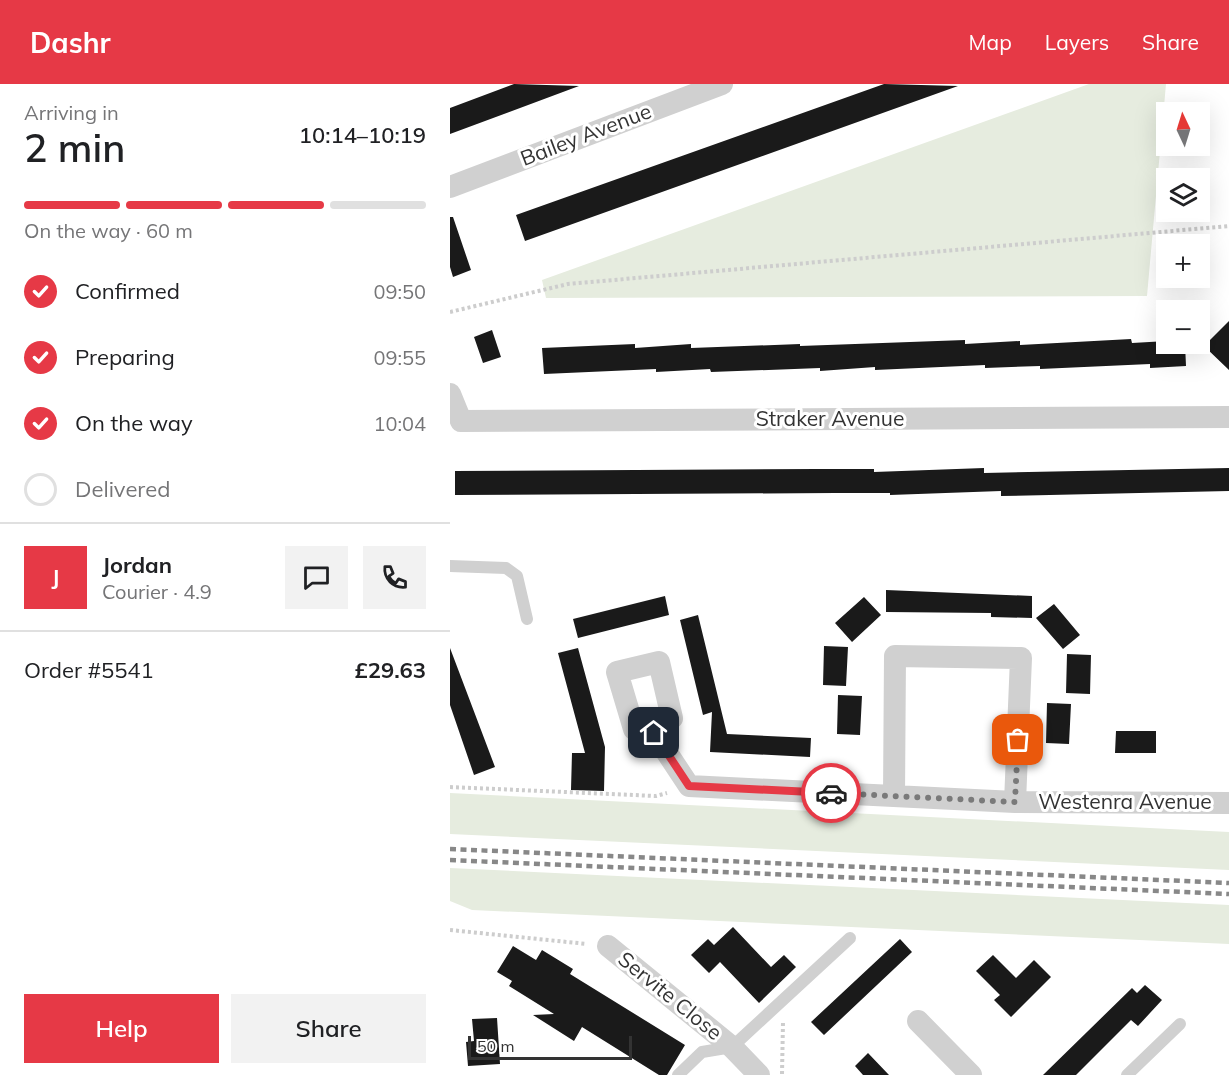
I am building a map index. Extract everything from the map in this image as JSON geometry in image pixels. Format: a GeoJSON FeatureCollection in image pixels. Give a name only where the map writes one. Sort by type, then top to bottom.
{"type":"FeatureCollection","features":[{"type":"Feature","properties":{"kind":"street","name":"Bailey Avenue"},"geometry":{"type":"LineString","coordinates":[[450,187],[722,84]]}},
{"type":"Feature","properties":{"kind":"street","name":"Straker Avenue"},"geometry":{"type":"LineString","coordinates":[[450,394],[461,421],[1229,417]]}},
{"type":"Feature","properties":{"kind":"street"},"geometry":{"type":"LineString","coordinates":[[894,796],[895,656],[1021,658],[1015,802]]}},
{"type":"Feature","properties":{"kind":"street"},"geometry":{"type":"LineString","coordinates":[[654,733],[689,786]]}},
{"type":"Feature","properties":{"kind":"street","name":"Westenra Avenue"},"geometry":{"type":"LineString","coordinates":[[689,786],[1015,802],[1229,803]]}},
{"type":"Feature","properties":{"kind":"street","name":"Servite Close"},"geometry":{"type":"LineString","coordinates":[[608,946],[732,1047],[759,1075]]}},
{"type":"Feature","properties":{"kind":"street"},"geometry":{"type":"LineString","coordinates":[[918,1021],[970,1075]]}},
{"type":"Feature","properties":{"kind":"lane"},"geometry":{"type":"LineString","coordinates":[[450,566],[506,568],[517,576],[527,619]]}},
{"type":"Feature","properties":{"kind":"lane"},"geometry":{"type":"LineString","coordinates":[[678,1075],[702,1052],[732,1047],[850,938]]}},
{"type":"Feature","properties":{"kind":"lane"},"geometry":{"type":"LineString","coordinates":[[1127,1075],[1180,1024]]}},
{"type":"Feature","properties":{"kind":"path"},"geometry":{"type":"LineString","coordinates":[[450,312],[568,284],[1229,226]]}},
{"type":"Feature","properties":{"kind":"path"},"geometry":{"type":"LineString","coordinates":[[450,787],[656,796],[689,786]]}},
{"type":"Feature","properties":{"kind":"path"},"geometry":{"type":"LineString","coordinates":[[450,930],[608,946]]}},
{"type":"Feature","properties":{"kind":"path"},"geometry":{"type":"LineString","coordinates":[[782,1075],[783,1000]]}},
{"type":"Feature","properties":{"kind":"shaded area"},"geometry":{"type":"Polygon","coordinates":[[[1089,84],[1166,84],[1164,102],[1156,102],[1156,156],[1160,156],[1158,168],[1156,168],[1156,196],[1147,296],[546,298],[542,280],[1089,84]]]}},
{"type":"Feature","properties":{"kind":"shaded area"},"geometry":{"type":"Polygon","coordinates":[[[450,793],[1229,832],[1229,870],[450,834],[450,793]]]}},
{"type":"Feature","properties":{"kind":"shaded area"},"geometry":{"type":"Polygon","coordinates":[[[450,868],[1229,905],[1229,944],[472,910],[450,901],[450,868]]]}},
{"type":"Feature","properties":{"kind":"building"},"geometry":{"type":"Polygon","coordinates":[[[514,84],[579,86],[450,134],[450,108],[514,84]]]}},
{"type":"Feature","properties":{"kind":"building"},"geometry":{"type":"Polygon","coordinates":[[[884,84],[958,86],[525,241],[516,215],[884,84]]]}},
{"type":"Feature","properties":{"kind":"building"},"geometry":{"type":"Polygon","coordinates":[[[450,217],[453,217],[471,270],[453,277],[450,267],[450,217]]]}},
{"type":"Feature","properties":{"kind":"building"},"geometry":{"type":"Polygon","coordinates":[[[1229,321],[1229,370],[1210,352],[1210,340],[1229,321]]]}},
{"type":"Feature","properties":{"kind":"building"},"geometry":{"type":"Polygon","coordinates":[[[492,330],[501,357],[483,363],[474,337],[492,330]]]}},
{"type":"Feature","properties":{"kind":"building"},"geometry":{"type":"Polygon","coordinates":[[[1131,339],[1132,343],[1156,342],[1156,354],[1185,354],[1186,366],[1150,368],[1150,364],[1040,369],[1040,366],[985,368],[985,365],[875,370],[875,367],[820,371],[820,368],[711,372],[710,369],[656,372],[656,369],[544,374],[542,348],[635,344],[635,348],[691,344],[691,348],[800,344],[800,346],[965,340],[965,344],[1020,341],[1020,345],[1131,339]]]}},
{"type":"Feature","properties":{"kind":"building"},"geometry":{"type":"Polygon","coordinates":[[[984,468],[984,473],[1229,468],[1229,491],[1001,496],[1001,491],[890,495],[890,493],[835,493],[455,495],[455,471],[874,469],[874,472],[984,468]]]}},
{"type":"Feature","properties":{"kind":"building"},"geometry":{"type":"Polygon","coordinates":[[[886,590],[1032,596],[1032,618],[991,617],[991,613],[886,612],[886,590]]]}},
{"type":"Feature","properties":{"kind":"building"},"geometry":{"type":"Polygon","coordinates":[[[665,596],[669,615],[578,638],[573,619],[665,596]]]}},
{"type":"Feature","properties":{"kind":"building"},"geometry":{"type":"Polygon","coordinates":[[[864,597],[881,615],[852,642],[835,623],[864,597]]]}},
{"type":"Feature","properties":{"kind":"building"},"geometry":{"type":"Polygon","coordinates":[[[1054,604],[1080,635],[1063,649],[1036,618],[1054,604]]]}},
{"type":"Feature","properties":{"kind":"building"},"geometry":{"type":"Polygon","coordinates":[[[698,615],[727,734],[811,738],[810,757],[710,752],[712,712],[703,715],[680,620],[698,615]]]}},
{"type":"Feature","properties":{"kind":"building"},"geometry":{"type":"Polygon","coordinates":[[[824,646],[848,647],[846,686],[823,685],[824,646]]]}},
{"type":"Feature","properties":{"kind":"building"},"geometry":{"type":"Polygon","coordinates":[[[450,648],[495,767],[474,775],[450,705],[450,648]]]}},
{"type":"Feature","properties":{"kind":"building"},"geometry":{"type":"Polygon","coordinates":[[[578,648],[605,747],[604,791],[571,790],[572,753],[585,753],[558,653],[578,648]]]}},
{"type":"Feature","properties":{"kind":"building"},"geometry":{"type":"Polygon","coordinates":[[[1067,654],[1091,655],[1090,694],[1066,693],[1067,654]]]}},
{"type":"Feature","properties":{"kind":"building"},"geometry":{"type":"Polygon","coordinates":[[[838,695],[862,696],[860,735],[837,734],[838,695]]]}},
{"type":"Feature","properties":{"kind":"building"},"geometry":{"type":"Polygon","coordinates":[[[1047,703],[1071,704],[1069,744],[1046,743],[1047,703]]]}},
{"type":"Feature","properties":{"kind":"building"},"geometry":{"type":"Polygon","coordinates":[[[1116,731],[1156,731],[1156,753],[1115,753],[1116,731]]]}},
{"type":"Feature","properties":{"kind":"building"},"geometry":{"type":"Polygon","coordinates":[[[733,927],[771,967],[784,955],[796,967],[759,1003],[720,962],[709,973],[691,955],[708,939],[714,945],[733,927]]]}},
{"type":"Feature","properties":{"kind":"building"},"geometry":{"type":"Polygon","coordinates":[[[900,939],[912,952],[824,1035],[811,1022],[900,939]]]}},
{"type":"Feature","properties":{"kind":"building"},"geometry":{"type":"Polygon","coordinates":[[[513,946],[536,960],[542,950],[573,969],[570,974],[685,1045],[667,1075],[659,1075],[582,1027],[574,1041],[533,1015],[554,1014],[509,986],[512,981],[497,972],[513,946]]]}},
{"type":"Feature","properties":{"kind":"building"},"geometry":{"type":"Polygon","coordinates":[[[993,955],[1016,978],[1034,960],[1051,977],[1011,1017],[994,1000],[1000,995],[976,971],[993,955]]]}},
{"type":"Feature","properties":{"kind":"building"},"geometry":{"type":"Polygon","coordinates":[[[1145,985],[1162,1000],[1138,1026],[1131,1020],[1076,1075],[1043,1075],[1132,988],[1137,993],[1145,985]]]}},
{"type":"Feature","properties":{"kind":"building"},"geometry":{"type":"Polygon","coordinates":[[[497,1018],[500,1064],[468,1066],[466,1042],[474,1041],[472,1019],[497,1018]]]}},
{"type":"Feature","properties":{"kind":"building"},"geometry":{"type":"Polygon","coordinates":[[[868,1053],[889,1075],[863,1075],[855,1066],[868,1053]]]}},
{"type":"Feature","properties":{"kind":"railway"},"geometry":{"type":"LineString","coordinates":[[450,849],[1229,883]]}},
{"type":"Feature","properties":{"kind":"railway"},"geometry":{"type":"LineString","coordinates":[[450,860],[1229,894]]}},
{"type":"Feature","properties":{"kind":"way so far"},"geometry":{"type":"LineString","coordinates":[[831,793],[1015,802],[1018,740]]}},
{"type":"Feature","properties":{"kind":"route"},"geometry":{"type":"LineString","coordinates":[[654,733],[689,786],[831,793]]}}]}
